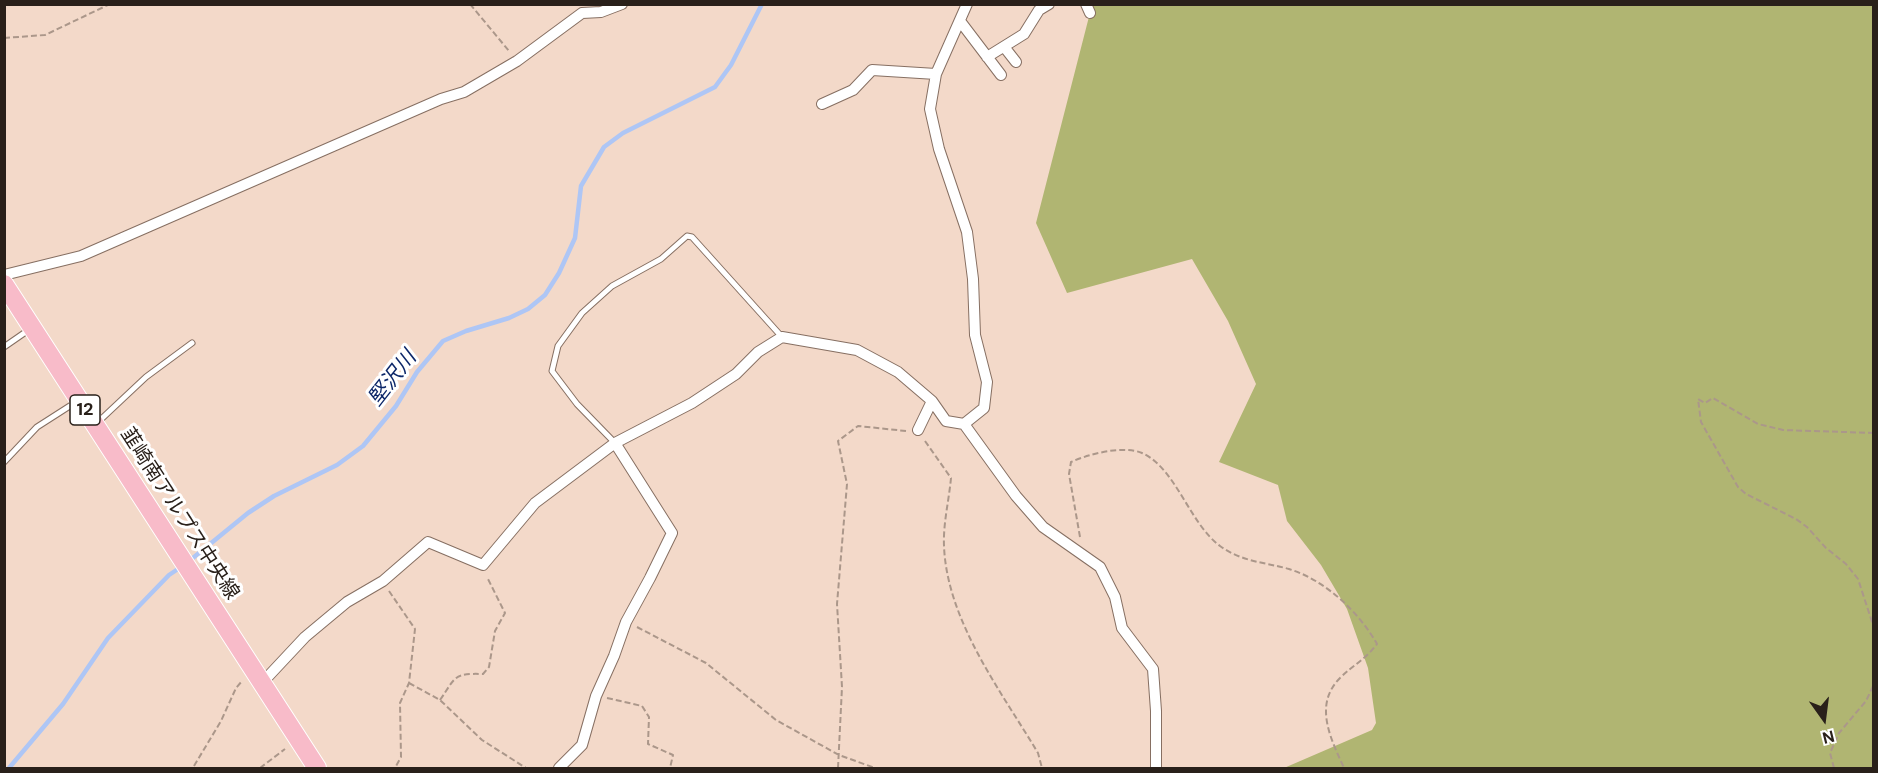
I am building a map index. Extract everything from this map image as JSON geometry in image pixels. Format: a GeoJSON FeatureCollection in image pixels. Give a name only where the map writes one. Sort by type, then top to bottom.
{"type":"FeatureCollection","features":[{"type":"Feature","properties":{"kind":"main road","name":"韮崎南アルプス中央線"},"geometry":{"type":"LineString","coordinates":[[4,284],[256,677],[317,768]]}},
{"type":"Feature","properties":{"kind":"street"},"geometry":{"type":"LineString","coordinates":[[4,275],[81,256],[441,99],[464,92],[517,61],[580,9],[601,12],[622,4]]}},
{"type":"Feature","properties":{"kind":"street"},"geometry":{"type":"LineString","coordinates":[[964,424],[984,408],[987,382],[975,335],[973,279],[967,232],[939,149],[930,110],[936,74],[967,4]]}},
{"type":"Feature","properties":{"kind":"street"},"geometry":{"type":"LineString","coordinates":[[987,57],[1005,48],[1024,34],[1039,10],[1048,4]]}},
{"type":"Feature","properties":{"kind":"street"},"geometry":{"type":"LineString","coordinates":[[960,21],[1001,75]]}},
{"type":"Feature","properties":{"kind":"street"},"geometry":{"type":"LineString","coordinates":[[1005,48],[1016,62]]}},
{"type":"Feature","properties":{"kind":"street"},"geometry":{"type":"LineString","coordinates":[[822,104],[853,90],[872,70],[936,74]]}},
{"type":"Feature","properties":{"kind":"street"},"geometry":{"type":"LineString","coordinates":[[256,677],[339,609],[383,581],[428,542],[483,565],[535,503],[615,443],[692,403],[736,374],[758,352],[782,336],[857,350],[898,372],[932,401],[946,421],[964,424],[1016,496],[1043,527],[1100,567],[1115,597],[1122,628],[1154,669],[1156,768]]}},
{"type":"Feature","properties":{"kind":"street"},"geometry":{"type":"LineString","coordinates":[[918,430],[932,401]]}},
{"type":"Feature","properties":{"kind":"street"},"geometry":{"type":"LineString","coordinates":[[559,768],[582,745],[596,696],[615,656],[626,622],[651,578],[672,533],[615,443]]}},
{"type":"Feature","properties":{"kind":"lane"},"geometry":{"type":"LineString","coordinates":[[615,443],[577,404],[552,371],[558,346],[582,313],[612,286],[661,259],[687,236],[692,237],[782,336]]}},
{"type":"Feature","properties":{"kind":"lane"},"geometry":{"type":"LineString","coordinates":[[4,347],[32,327]]}},
{"type":"Feature","properties":{"kind":"lane"},"geometry":{"type":"LineString","coordinates":[[95,425],[146,377],[192,343]]}},
{"type":"Feature","properties":{"kind":"lane"},"geometry":{"type":"LineString","coordinates":[[4,462],[37,427],[79,401]]}},
{"type":"Feature","properties":{"kind":"path"},"geometry":{"type":"LineString","coordinates":[[4,38],[45,35],[110,4]]}},
{"type":"Feature","properties":{"kind":"path"},"geometry":{"type":"LineString","coordinates":[[470,4],[517,61]]}},
{"type":"Feature","properties":{"kind":"path"},"geometry":{"type":"LineString","coordinates":[[1874,433],[1783,430],[1758,424],[1713,398],[1705,403],[1698,399],[1701,422],[1738,487],[1746,494],[1796,519],[1846,564],[1858,579],[1874,628]]}},
{"type":"Feature","properties":{"kind":"path"},"geometry":{"type":"LineString","coordinates":[[838,768],[842,687],[837,604],[847,484],[838,441],[858,426],[902,431],[918,430],[951,478],[944,546],[950,590],[969,637],[1038,753],[1042,768]]}},
{"type":"Feature","properties":{"kind":"path"},"geometry":{"type":"LineString","coordinates":[[1084,554],[1069,474],[1071,462],[1091,454],[1131,450],[1143,453],[1162,467],[1202,529],[1218,545],[1238,558],[1290,569],[1315,581],[1337,596],[1367,626],[1377,644],[1367,657],[1340,677],[1329,691],[1324,712],[1344,768]]}},
{"type":"Feature","properties":{"kind":"path"},"geometry":{"type":"LineString","coordinates":[[440,700],[456,676],[463,673],[483,674],[489,667],[495,631],[505,613],[500,600],[490,586],[483,565]]}},
{"type":"Feature","properties":{"kind":"path"},"geometry":{"type":"LineString","coordinates":[[383,581],[416,629],[409,683],[400,703],[401,757],[395,768]]}},
{"type":"Feature","properties":{"kind":"path"},"geometry":{"type":"LineString","coordinates":[[626,622],[706,663],[776,720],[839,755],[874,768]]}},
{"type":"Feature","properties":{"kind":"path"},"geometry":{"type":"LineString","coordinates":[[194,766],[221,721],[236,688],[256,677]]}},
{"type":"Feature","properties":{"kind":"path"},"geometry":{"type":"LineString","coordinates":[[409,683],[440,700],[482,740],[526,768]]}},
{"type":"Feature","properties":{"kind":"path"},"geometry":{"type":"LineString","coordinates":[[1834,768],[1830,753],[1839,733],[1866,701],[1874,684]]}},
{"type":"Feature","properties":{"kind":"path"},"geometry":{"type":"LineString","coordinates":[[596,696],[642,705],[649,717],[648,744],[673,755],[670,768]]}},
{"type":"Feature","properties":{"kind":"path"},"geometry":{"type":"LineString","coordinates":[[260,768],[297,740]]}},
{"type":"Feature","properties":{"kind":"green space"},"geometry":{"type":"Polygon","coordinates":[[[1092,5],[1873,5],[1873,768],[1284,768],[1372,730],[1376,723],[1368,668],[1347,609],[1321,565],[1287,521],[1278,485],[1219,462],[1256,384],[1228,321],[1192,259],[1067,293],[1036,223],[1092,5]]]}},
{"type":"Feature","properties":{"kind":"waterway","name":"堅沢川"},"geometry":{"type":"LineString","coordinates":[[188,562],[248,513],[274,496],[337,465],[363,446],[396,406],[417,372],[443,341],[466,331],[509,318],[528,309],[545,295],[559,273],[575,238],[581,186],[604,147],[623,133],[715,87],[731,65],[762,4]]}},
{"type":"Feature","properties":{"kind":"waterway","name":"堅沢川"},"geometry":{"type":"LineString","coordinates":[[9,768],[63,704],[108,638],[169,575],[181,567]]}}]}
